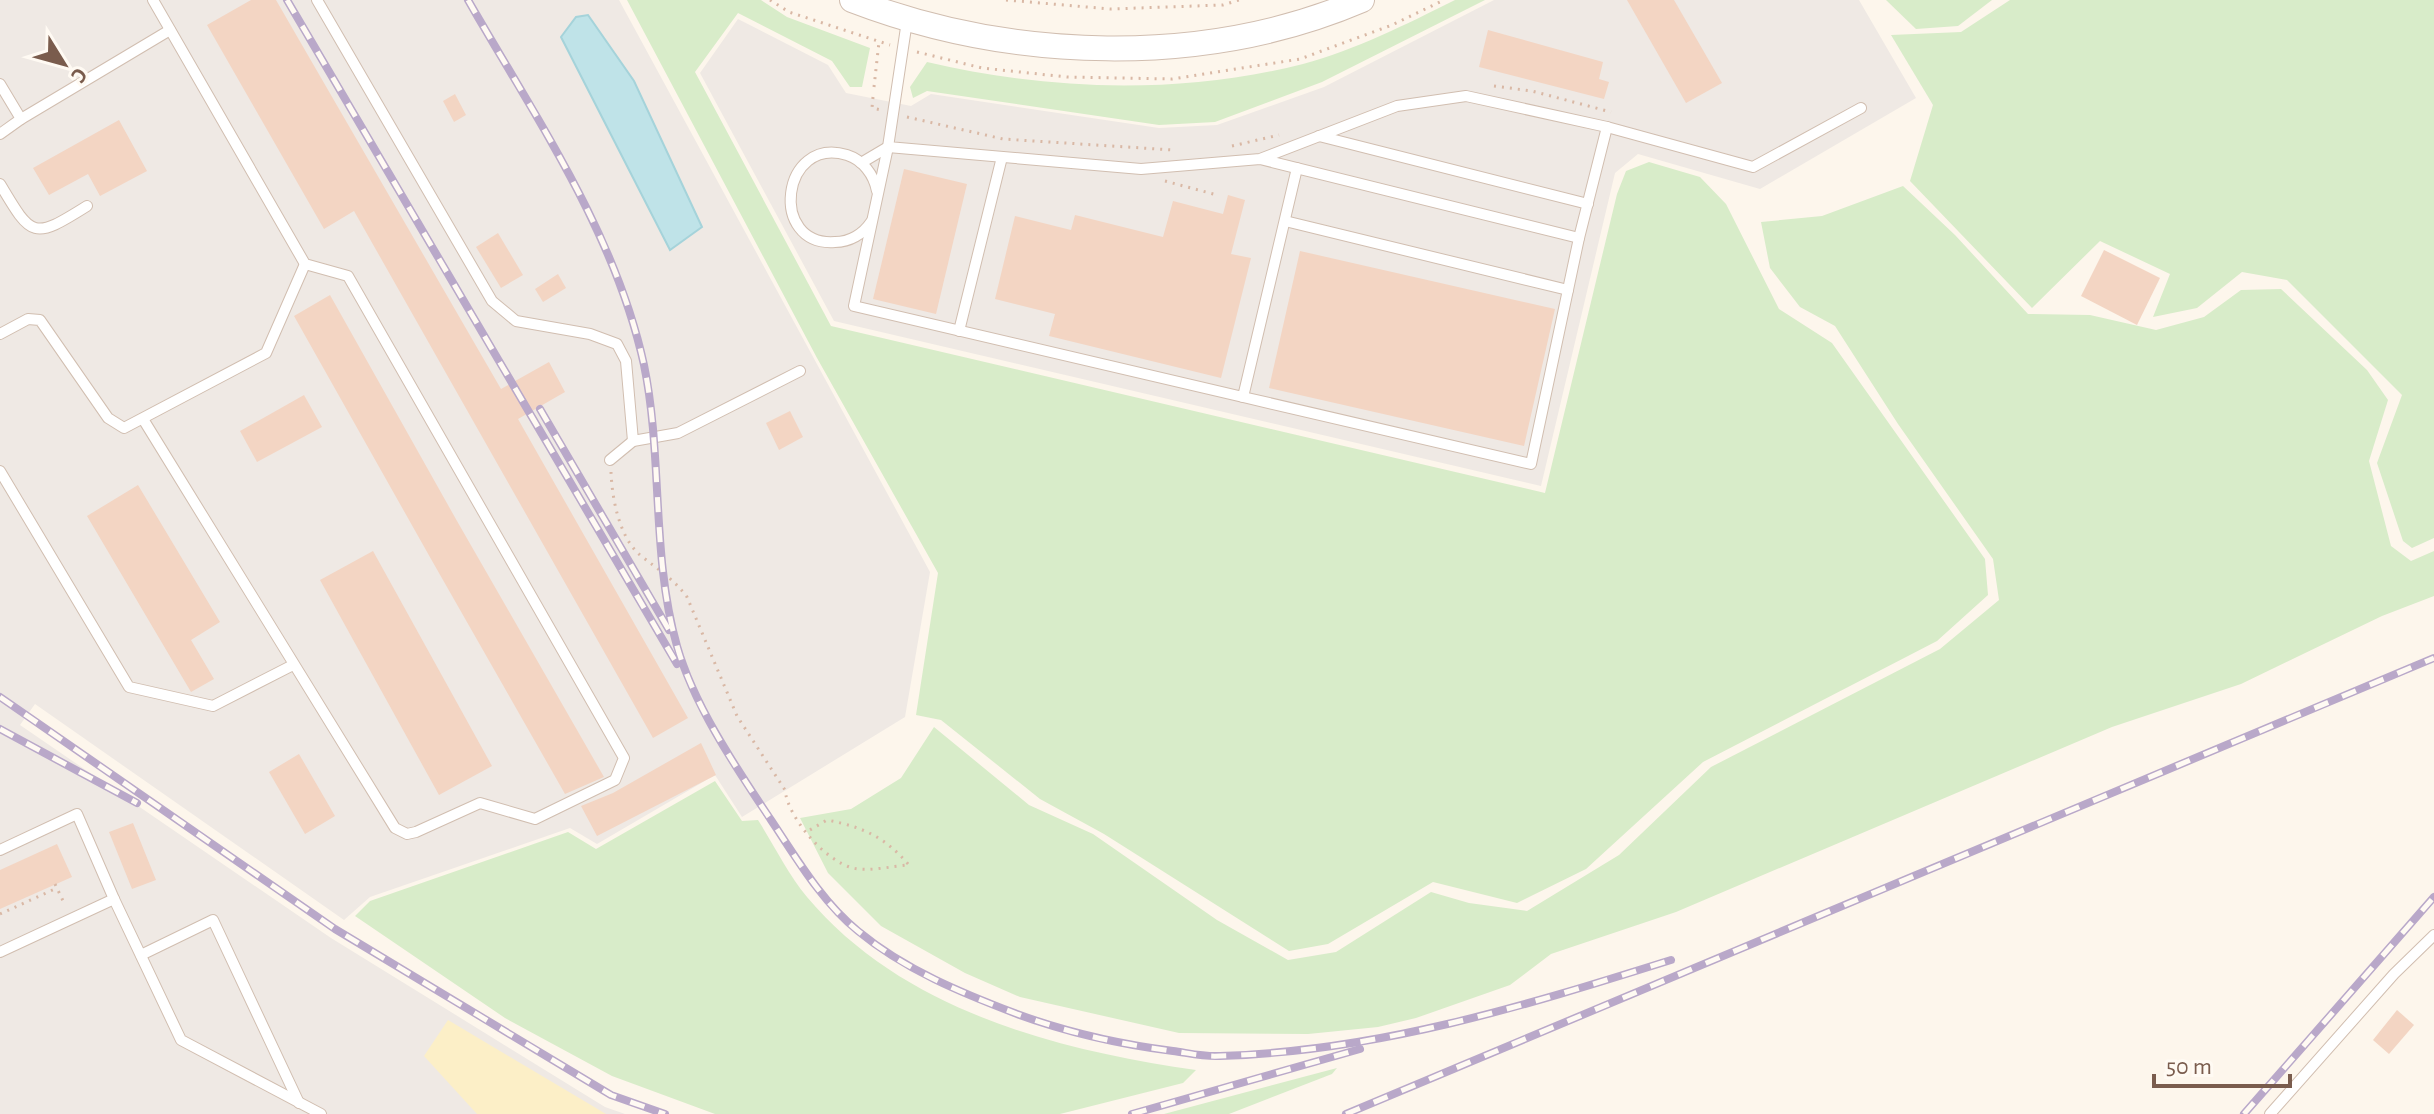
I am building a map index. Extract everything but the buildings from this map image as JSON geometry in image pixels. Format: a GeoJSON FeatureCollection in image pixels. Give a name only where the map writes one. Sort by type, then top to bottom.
{"type":"FeatureCollection","features":[{"type":"Feature","properties":{"kind":"street"},"geometry":{"type":"LineString","coordinates":[[852,0],[907,21],[978,38],[1063,47],[1150,47],[1289,24],[1362,0]]}},
{"type":"Feature","properties":{"kind":"lane"},"geometry":{"type":"LineString","coordinates":[[143,419],[395,828],[407,834],[480,803],[535,819],[615,780],[623,769],[624,758],[348,276],[305,264],[153,0]]}},
{"type":"Feature","properties":{"kind":"lane"},"geometry":{"type":"LineString","coordinates":[[317,0],[492,301],[516,321],[590,334],[617,344],[626,361],[633,441]]}},
{"type":"Feature","properties":{"kind":"lane"},"geometry":{"type":"LineString","coordinates":[[907,21],[878,201],[854,306],[1531,464],[1579,238],[1607,127]]}},
{"type":"Feature","properties":{"kind":"lane"},"geometry":{"type":"LineString","coordinates":[[0,134],[170,30]]}},
{"type":"Feature","properties":{"kind":"lane"},"geometry":{"type":"LineString","coordinates":[[0,84],[21,119]]}},
{"type":"Feature","properties":{"kind":"lane"},"geometry":{"type":"LineString","coordinates":[[861,163],[888,147],[1141,169],[1260,159],[1397,106],[1466,96],[1607,127],[1753,167],[1861,108]]}},
{"type":"Feature","properties":{"kind":"lane"},"geometry":{"type":"LineString","coordinates":[[1319,136],[1588,204]]}},
{"type":"Feature","properties":{"kind":"lane"},"geometry":{"type":"LineString","coordinates":[[875,215],[857,236],[829,243],[803,231],[789,205],[795,175],[818,156],[848,156],[861,163],[871,174],[878,201]]}},
{"type":"Feature","properties":{"kind":"lane"},"geometry":{"type":"LineString","coordinates":[[959,331],[1002,157]]}},
{"type":"Feature","properties":{"kind":"lane"},"geometry":{"type":"LineString","coordinates":[[1260,159],[1579,238]]}},
{"type":"Feature","properties":{"kind":"lane"},"geometry":{"type":"LineString","coordinates":[[1243,397],[1297,168]]}},
{"type":"Feature","properties":{"kind":"lane"},"geometry":{"type":"LineString","coordinates":[[0,184],[23,224],[33,228],[53,227],[87,206]]}},
{"type":"Feature","properties":{"kind":"lane"},"geometry":{"type":"LineString","coordinates":[[1285,221],[1568,290]]}},
{"type":"Feature","properties":{"kind":"lane"},"geometry":{"type":"LineString","coordinates":[[0,334],[28,319],[40,320],[108,418],[124,428],[266,353],[305,264]]}},
{"type":"Feature","properties":{"kind":"lane"},"geometry":{"type":"LineString","coordinates":[[610,460],[633,441],[678,433],[800,371]]}},
{"type":"Feature","properties":{"kind":"lane"},"geometry":{"type":"LineString","coordinates":[[0,471],[129,687],[213,706],[293,665]]}},
{"type":"Feature","properties":{"kind":"lane"},"geometry":{"type":"LineString","coordinates":[[0,850],[77,814],[181,1040],[321,1114]]}},
{"type":"Feature","properties":{"kind":"lane"},"geometry":{"type":"LineString","coordinates":[[0,952],[114,899]]}},
{"type":"Feature","properties":{"kind":"lane"},"geometry":{"type":"LineString","coordinates":[[141,955],[213,920],[299,1103]]}},
{"type":"Feature","properties":{"kind":"lane"},"geometry":{"type":"LineString","coordinates":[[2270,1114],[2394,974],[2434,935]]}},
{"type":"Feature","properties":{"kind":"path"},"geometry":{"type":"LineString","coordinates":[[1006,0],[1110,9],[1223,5],[1239,0]]}},
{"type":"Feature","properties":{"kind":"path"},"geometry":{"type":"LineString","coordinates":[[874,87],[879,42]]}},
{"type":"Feature","properties":{"kind":"path"},"geometry":{"type":"LineString","coordinates":[[1493,86],[1606,109],[1611,112],[1607,127]]}},
{"type":"Feature","properties":{"kind":"path"},"geometry":{"type":"LineString","coordinates":[[873,97],[872,108],[1003,139],[1185,151]]}},
{"type":"Feature","properties":{"kind":"path"},"geometry":{"type":"LineString","coordinates":[[1224,148],[1284,134]]}},
{"type":"Feature","properties":{"kind":"path"},"geometry":{"type":"LineString","coordinates":[[610,460],[623,533],[637,553],[674,580],[687,597],[737,716],[785,790],[786,804],[808,831],[834,860],[855,868],[909,865],[889,843],[863,827],[827,820],[808,831]]}},
{"type":"Feature","properties":{"kind":"path"},"geometry":{"type":"LineString","coordinates":[[0,914],[56,886],[71,919]]}},
{"type":"Feature","properties":{"kind":"shaded area"},"geometry":{"type":"Polygon","coordinates":[[[0,0],[619,0],[930,572],[905,717],[742,817],[715,775],[597,844],[570,828],[370,897],[344,920],[35,704],[20,725],[331,938],[605,1107],[625,1114],[0,1114],[0,0]]]}},
{"type":"Feature","properties":{"kind":"shaded area"},"geometry":{"type":"Polygon","coordinates":[[[1494,0],[1859,0],[1916,98],[1760,189],[1638,154],[1615,173],[1541,486],[834,321],[700,73],[738,19],[828,65],[846,93],[911,106],[931,94],[1159,128],[1217,125],[1324,87],[1494,0]]]}},
{"type":"Feature","properties":{"kind":"green space"},"geometry":{"type":"Polygon","coordinates":[[[627,0],[761,0],[787,17],[870,48],[862,87],[850,87],[832,61],[738,13],[695,72],[831,326],[1545,493],[1617,194],[1626,171],[1649,162],[1700,177],[1726,204],[1779,309],[1832,343],[1985,559],[1988,595],[1937,641],[1703,762],[1586,869],[1517,903],[1433,882],[1328,944],[1289,951],[1104,834],[1040,799],[941,720],[916,715],[938,573],[817,358],[627,0]]]}},
{"type":"Feature","properties":{"kind":"green space"},"geometry":{"type":"Polygon","coordinates":[[[1455,0],[1485,0],[1322,82],[1215,122],[1159,125],[927,91],[913,98],[910,87],[927,62],[1020,79],[1115,86],[1209,81],[1256,74],[1303,64],[1342,51],[1455,0]]]}},
{"type":"Feature","properties":{"kind":"green space"},"geometry":{"type":"Polygon","coordinates":[[[1886,0],[1992,0],[1958,26],[1916,29],[1886,0]]]}},
{"type":"Feature","properties":{"kind":"green space"},"geometry":{"type":"Polygon","coordinates":[[[2010,0],[2434,0],[2434,538],[2412,548],[2403,541],[2377,463],[2402,395],[2287,280],[2242,272],[2197,308],[2153,317],[2170,274],[2100,241],[2032,308],[1910,181],[1933,105],[1891,35],[1961,32],[2010,0]]]}},
{"type":"Feature","properties":{"kind":"green space"},"geometry":{"type":"Polygon","coordinates":[[[1903,186],[1955,235],[2028,314],[2090,315],[2156,330],[2204,317],[2241,290],[2281,289],[2367,370],[2388,400],[2369,461],[2391,546],[2411,561],[2434,551],[2434,596],[2382,616],[2241,684],[2112,727],[1676,912],[1551,954],[1510,985],[1416,1018],[1378,1027],[1308,1034],[1179,1033],[1020,997],[965,973],[881,926],[828,873],[800,818],[851,809],[901,778],[934,727],[1029,805],[1093,834],[1217,920],[1288,960],[1336,952],[1431,892],[1469,903],[1527,911],[1619,855],[1711,767],[1940,649],[1999,600],[1993,559],[1898,424],[1835,326],[1800,307],[1770,268],[1761,222],[1822,216],[1903,186]]]}},
{"type":"Feature","properties":{"kind":"green space"},"geometry":{"type":"Polygon","coordinates":[[[715,781],[742,821],[758,820],[807,897],[845,936],[888,969],[935,996],[1036,1036],[1090,1050],[1196,1070],[1183,1083],[1060,1114],[715,1114],[612,1076],[505,1018],[355,916],[370,901],[568,832],[596,849],[715,781]]]}},
{"type":"Feature","properties":{"kind":"green space"},"geometry":{"type":"Polygon","coordinates":[[[1337,1068],[1332,1074],[1229,1114],[1164,1114],[1337,1068]]]}},
{"type":"Feature","properties":{"kind":"sand"},"geometry":{"type":"Polygon","coordinates":[[[448,1020],[606,1114],[477,1114],[424,1056],[448,1020]]]}},
{"type":"Feature","properties":{"kind":"water"},"geometry":{"type":"Polygon","coordinates":[[[588,15],[634,81],[702,227],[670,250],[561,37],[576,17],[588,15]]]}},
{"type":"Feature","properties":{"kind":"railway"},"geometry":{"type":"LineString","coordinates":[[287,0],[677,664]]}},
{"type":"Feature","properties":{"kind":"railway"},"geometry":{"type":"LineString","coordinates":[[468,0],[570,176],[614,268],[631,316],[650,400],[660,541],[669,612],[677,646],[694,691],[744,780],[790,850],[822,893],[858,931],[914,969],[1017,1014],[1113,1041],[1214,1056],[1336,1046],[1393,1036],[1504,1010],[1671,960]]}},
{"type":"Feature","properties":{"kind":"railway"},"geometry":{"type":"LineString","coordinates":[[540,409],[669,630]]}},
{"type":"Feature","properties":{"kind":"railway"},"geometry":{"type":"LineString","coordinates":[[1346,1114],[2434,658]]}},
{"type":"Feature","properties":{"kind":"railway"},"geometry":{"type":"LineString","coordinates":[[0,697],[335,929],[611,1095],[665,1114]]}},
{"type":"Feature","properties":{"kind":"railway"},"geometry":{"type":"LineString","coordinates":[[0,729],[137,803]]}},
{"type":"Feature","properties":{"kind":"railway"},"geometry":{"type":"LineString","coordinates":[[2244,1114],[2434,897]]}},
{"type":"Feature","properties":{"kind":"railway"},"geometry":{"type":"LineString","coordinates":[[1132,1114],[1360,1049]]}}]}
